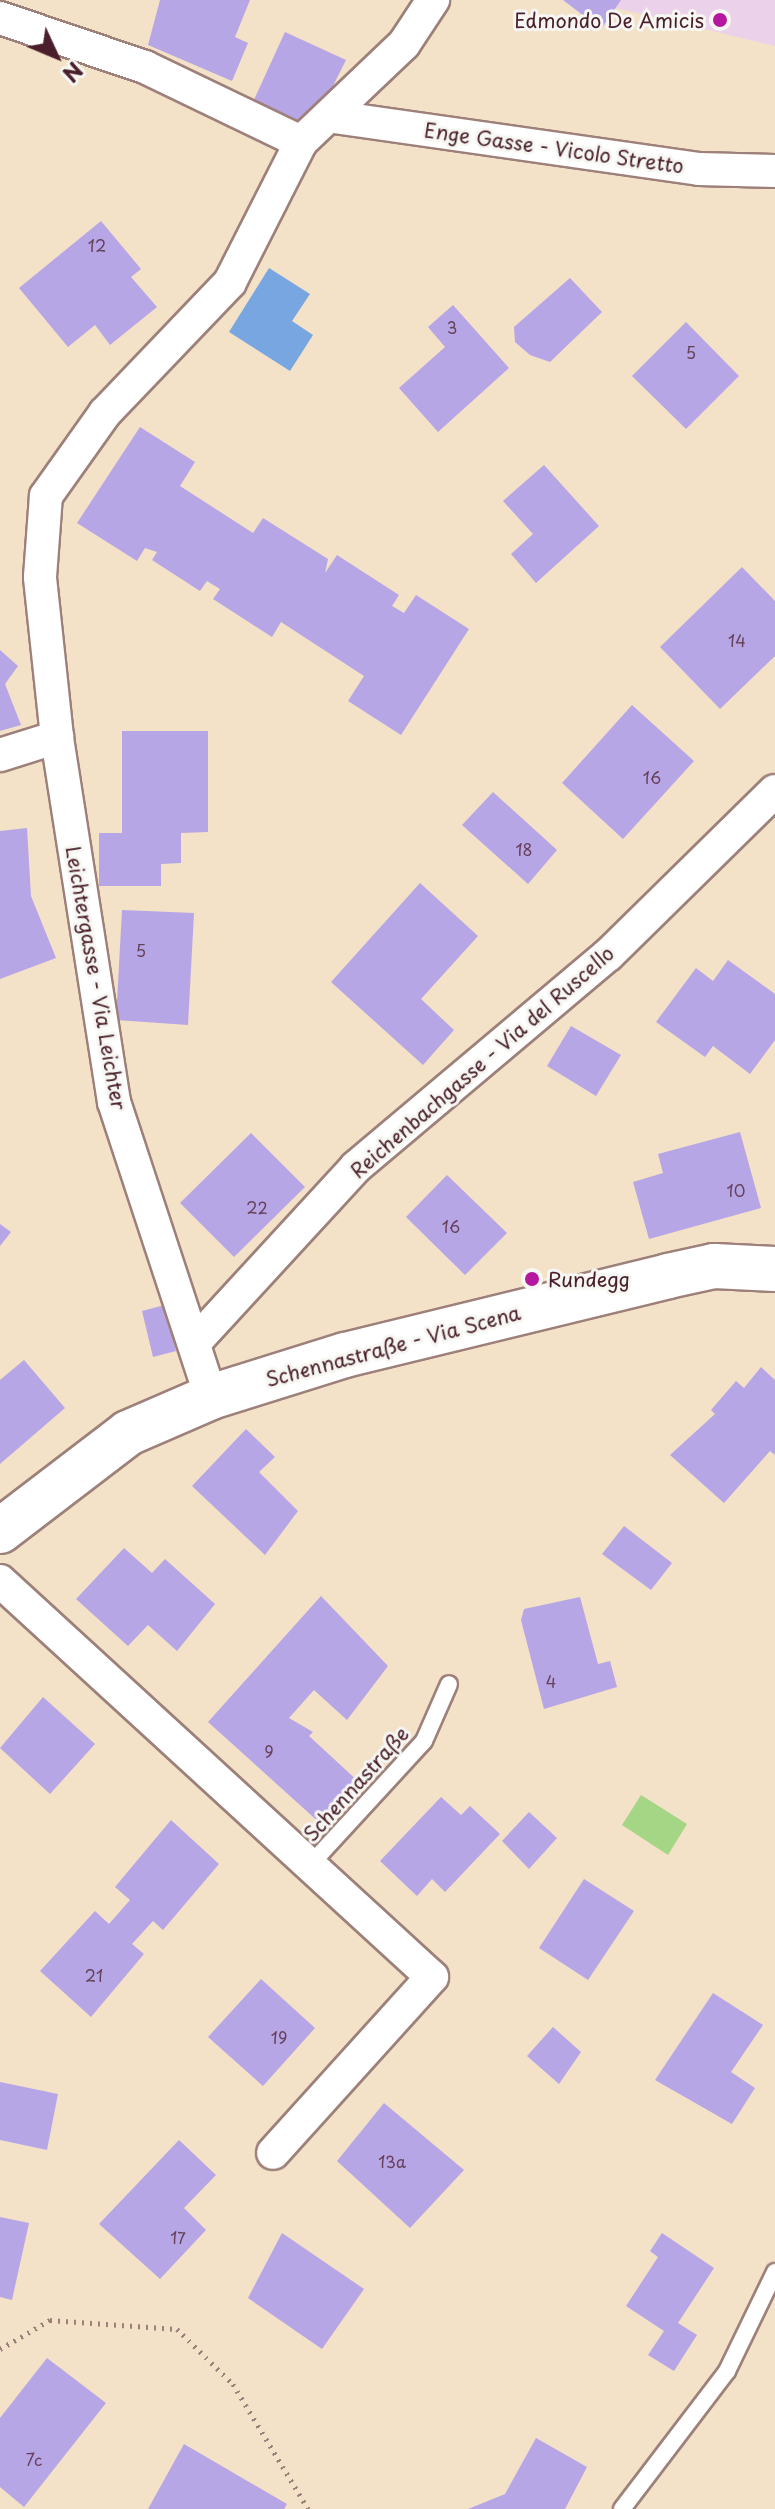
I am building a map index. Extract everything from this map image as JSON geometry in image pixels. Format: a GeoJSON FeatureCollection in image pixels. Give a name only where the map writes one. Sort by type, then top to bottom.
{"type":"FeatureCollection","features":[{"type":"Feature","properties":{"kind":"street","name":"Leichtergasse - Via Leichter"},"geometry":{"type":"LineString","coordinates":[[211,1397],[197,1340],[114,1102],[57,737],[40,577],[46,496],[105,413],[230,282],[301,142],[334,117],[404,44],[433,0]]}},
{"type":"Feature","properties":{"kind":"street"},"geometry":{"type":"LineString","coordinates":[[0,18],[145,67],[301,142]]}},
{"type":"Feature","properties":{"kind":"street","name":"Enge Gasse - Vicolo Stretto"},"geometry":{"type":"LineString","coordinates":[[334,117],[699,169],[775,171]]}},
{"type":"Feature","properties":{"kind":"street"},"geometry":{"type":"LineString","coordinates":[[0,755],[57,737]]}},
{"type":"Feature","properties":{"kind":"street","name":"Reichenbachgasse - Via del Ruscello"},"geometry":{"type":"LineString","coordinates":[[197,1340],[356,1167],[608,955],[775,791]]}},
{"type":"Feature","properties":{"kind":"street","name":"Schennastraße - Via Scena"},"geometry":{"type":"LineString","coordinates":[[0,1531],[128,1433],[211,1397],[345,1355],[668,1276],[714,1266],[775,1269]]}},
{"type":"Feature","properties":{"kind":"street"},"geometry":{"type":"LineString","coordinates":[[0,1581],[432,1977],[273,2153]]}},
{"type":"Feature","properties":{"kind":"lane","name":"Schennastraße"},"geometry":{"type":"LineString","coordinates":[[310,1865],[424,1741],[449,1684]]}},
{"type":"Feature","properties":{"kind":"lane"},"geometry":{"type":"LineString","coordinates":[[622,2509],[727,2371],[775,2272]]}},
{"type":"Feature","properties":{"kind":"path"},"geometry":{"type":"LineString","coordinates":[[0,2349],[50,2320],[177,2329],[233,2384],[308,2509]]}},
{"type":"Feature","properties":{"kind":"shaded area","name":"Edmondo De Amicis"},"geometry":{"type":"Polygon","coordinates":[[[563,0],[775,0],[775,46],[616,8],[601,29],[563,0]]]}},
{"type":"Feature","properties":{"kind":"green space"},"geometry":{"type":"Polygon","coordinates":[[[641,1795],[687,1824],[668,1855],[622,1825],[641,1795]]]}},
{"type":"Feature","properties":{"kind":"water"},"geometry":{"type":"Polygon","coordinates":[[[269,268],[310,294],[292,321],[313,335],[290,371],[229,332],[269,268]]]}},
{"type":"Feature","properties":{"kind":"building"},"geometry":{"type":"Polygon","coordinates":[[[160,0],[250,0],[235,37],[248,43],[232,81],[148,45],[160,0]]]}},
{"type":"Feature","properties":{"kind":"building"},"geometry":{"type":"Polygon","coordinates":[[[563,0],[621,0],[601,29],[563,0]]]}},
{"type":"Feature","properties":{"kind":"building"},"geometry":{"type":"Polygon","coordinates":[[[285,32],[346,60],[311,130],[253,102],[285,32]]]}},
{"type":"Feature","properties":{"kind":"building"},"geometry":{"type":"Polygon","coordinates":[[[101,221],[141,269],[131,277],[157,307],[110,345],[95,325],[68,347],[19,288],[101,221]]]}},
{"type":"Feature","properties":{"kind":"building"},"geometry":{"type":"Polygon","coordinates":[[[570,278],[602,312],[550,362],[530,355],[515,342],[514,327],[570,278]]]}},
{"type":"Feature","properties":{"kind":"building"},"geometry":{"type":"Polygon","coordinates":[[[453,305],[509,368],[438,432],[399,388],[445,347],[428,327],[453,305]]]}},
{"type":"Feature","properties":{"kind":"building"},"geometry":{"type":"Polygon","coordinates":[[[686,322],[739,376],[686,429],[632,376],[686,322]]]}},
{"type":"Feature","properties":{"kind":"building"},"geometry":{"type":"Polygon","coordinates":[[[140,427],[195,462],[180,486],[253,533],[263,518],[328,559],[325,573],[337,555],[399,595],[392,606],[404,613],[416,595],[469,629],[401,735],[348,701],[364,676],[281,622],[272,637],[213,599],[220,589],[207,581],[200,591],[152,560],[157,552],[145,548],[137,561],[77,523],[140,427]]]}},
{"type":"Feature","properties":{"kind":"building"},"geometry":{"type":"Polygon","coordinates":[[[544,465],[599,526],[536,583],[511,554],[533,534],[503,501],[544,465]]]}},
{"type":"Feature","properties":{"kind":"building"},"geometry":{"type":"Polygon","coordinates":[[[742,567],[775,601],[775,656],[720,709],[660,647],[742,567]]]}},
{"type":"Feature","properties":{"kind":"building"},"geometry":{"type":"Polygon","coordinates":[[[0,650],[18,666],[5,684],[21,725],[0,731],[0,650]]]}},
{"type":"Feature","properties":{"kind":"building"},"geometry":{"type":"Polygon","coordinates":[[[632,705],[694,761],[623,839],[562,783],[632,705]]]}},
{"type":"Feature","properties":{"kind":"building"},"geometry":{"type":"Polygon","coordinates":[[[122,731],[208,731],[208,832],[181,833],[181,863],[161,864],[161,886],[99,886],[99,833],[122,833],[122,731]]]}},
{"type":"Feature","properties":{"kind":"building"},"geometry":{"type":"Polygon","coordinates":[[[493,792],[557,850],[528,884],[462,825],[493,792]]]}},
{"type":"Feature","properties":{"kind":"building"},"geometry":{"type":"Polygon","coordinates":[[[27,828],[31,896],[56,958],[0,979],[0,831],[27,828]]]}},
{"type":"Feature","properties":{"kind":"building"},"geometry":{"type":"Polygon","coordinates":[[[420,883],[478,936],[421,999],[454,1030],[423,1065],[331,982],[420,883]]]}},
{"type":"Feature","properties":{"kind":"building"},"geometry":{"type":"Polygon","coordinates":[[[122,910],[194,913],[188,1025],[116,1020],[122,910]]]}},
{"type":"Feature","properties":{"kind":"building"},"geometry":{"type":"Polygon","coordinates":[[[728,960],[775,994],[775,1040],[750,1074],[713,1046],[705,1057],[656,1022],[696,968],[713,981],[728,960]]]}},
{"type":"Feature","properties":{"kind":"building"},"geometry":{"type":"Polygon","coordinates":[[[571,1026],[621,1055],[596,1096],[547,1066],[571,1026]]]}},
{"type":"Feature","properties":{"kind":"building"},"geometry":{"type":"Polygon","coordinates":[[[740,1132],[761,1208],[649,1239],[633,1182],[663,1173],[658,1154],[740,1132]]]}},
{"type":"Feature","properties":{"kind":"building"},"geometry":{"type":"Polygon","coordinates":[[[251,1133],[305,1187],[234,1257],[180,1203],[251,1133]]]}},
{"type":"Feature","properties":{"kind":"building"},"geometry":{"type":"Polygon","coordinates":[[[447,1175],[507,1233],[465,1275],[406,1217],[447,1175]]]}},
{"type":"Feature","properties":{"kind":"building"},"geometry":{"type":"Polygon","coordinates":[[[0,1224],[11,1232],[0,1246],[0,1224]]]}},
{"type":"Feature","properties":{"kind":"building"},"geometry":{"type":"Polygon","coordinates":[[[165,1305],[176,1351],[153,1357],[142,1311],[165,1305]]]}},
{"type":"Feature","properties":{"kind":"building"},"geometry":{"type":"Polygon","coordinates":[[[24,1360],[65,1408],[0,1464],[0,1380],[24,1360]]]}},
{"type":"Feature","properties":{"kind":"building"},"geometry":{"type":"Polygon","coordinates":[[[761,1367],[775,1380],[775,1455],[770,1451],[724,1503],[670,1455],[715,1414],[711,1410],[736,1381],[744,1388],[761,1367]]]}},
{"type":"Feature","properties":{"kind":"building"},"geometry":{"type":"Polygon","coordinates":[[[246,1429],[275,1457],[259,1472],[298,1511],[265,1555],[192,1486],[246,1429]]]}},
{"type":"Feature","properties":{"kind":"building"},"geometry":{"type":"Polygon","coordinates":[[[624,1526],[672,1563],[651,1590],[602,1554],[624,1526]]]}},
{"type":"Feature","properties":{"kind":"building"},"geometry":{"type":"Polygon","coordinates":[[[124,1548],[152,1573],[165,1559],[215,1604],[177,1651],[148,1625],[128,1646],[76,1599],[124,1548]]]}},
{"type":"Feature","properties":{"kind":"building"},"geometry":{"type":"Polygon","coordinates":[[[321,1596],[388,1666],[347,1720],[314,1690],[289,1718],[313,1732],[309,1736],[360,1783],[321,1824],[208,1722],[321,1596]]]}},
{"type":"Feature","properties":{"kind":"building"},"geometry":{"type":"Polygon","coordinates":[[[580,1597],[598,1664],[610,1661],[617,1687],[544,1709],[521,1620],[524,1609],[580,1597]]]}},
{"type":"Feature","properties":{"kind":"building"},"geometry":{"type":"Polygon","coordinates":[[[43,1697],[95,1744],[50,1794],[0,1748],[43,1697]]]}},
{"type":"Feature","properties":{"kind":"building"},"geometry":{"type":"Polygon","coordinates":[[[441,1797],[461,1815],[470,1806],[500,1834],[445,1892],[432,1879],[417,1896],[380,1861],[441,1797]]]}},
{"type":"Feature","properties":{"kind":"building"},"geometry":{"type":"Polygon","coordinates":[[[529,1812],[557,1838],[529,1869],[502,1841],[529,1812]]]}},
{"type":"Feature","properties":{"kind":"building"},"geometry":{"type":"Polygon","coordinates":[[[171,1820],[219,1864],[163,1930],[153,1921],[132,1944],[144,1954],[91,2017],[40,1971],[95,1911],[109,1924],[130,1900],[115,1887],[171,1820]]]}},
{"type":"Feature","properties":{"kind":"building"},"geometry":{"type":"Polygon","coordinates":[[[584,1879],[634,1911],[588,1980],[539,1948],[584,1879]]]}},
{"type":"Feature","properties":{"kind":"building"},"geometry":{"type":"Polygon","coordinates":[[[261,1979],[315,2028],[263,2086],[208,2037],[261,1979]]]}},
{"type":"Feature","properties":{"kind":"building"},"geometry":{"type":"Polygon","coordinates":[[[713,1993],[763,2025],[731,2072],[755,2088],[732,2124],[655,2080],[713,1993]]]}},
{"type":"Feature","properties":{"kind":"building"},"geometry":{"type":"Polygon","coordinates":[[[553,2027],[581,2052],[559,2084],[527,2056],[553,2027]]]}},
{"type":"Feature","properties":{"kind":"building"},"geometry":{"type":"Polygon","coordinates":[[[0,2082],[58,2094],[47,2150],[0,2140],[0,2082]]]}},
{"type":"Feature","properties":{"kind":"building"},"geometry":{"type":"Polygon","coordinates":[[[384,2103],[464,2170],[410,2228],[337,2161],[384,2103]]]}},
{"type":"Feature","properties":{"kind":"building"},"geometry":{"type":"Polygon","coordinates":[[[179,2140],[216,2175],[184,2208],[206,2230],[160,2279],[99,2224],[179,2140]]]}},
{"type":"Feature","properties":{"kind":"building"},"geometry":{"type":"Polygon","coordinates":[[[0,2217],[29,2223],[12,2300],[0,2297],[0,2217]]]}},
{"type":"Feature","properties":{"kind":"building"},"geometry":{"type":"Polygon","coordinates":[[[282,2233],[364,2289],[322,2349],[248,2298],[282,2233]]]}},
{"type":"Feature","properties":{"kind":"building"},"geometry":{"type":"Polygon","coordinates":[[[662,2233],[714,2268],[678,2323],[697,2335],[674,2371],[648,2355],[664,2331],[626,2306],[658,2257],[650,2251],[662,2233]]]}},
{"type":"Feature","properties":{"kind":"building"},"geometry":{"type":"Polygon","coordinates":[[[47,2358],[106,2403],[24,2507],[0,2487],[0,2418],[47,2358]]]}},
{"type":"Feature","properties":{"kind":"building"},"geometry":{"type":"Polygon","coordinates":[[[536,2438],[587,2467],[565,2509],[468,2509],[505,2494],[536,2438]]]}},
{"type":"Feature","properties":{"kind":"building"},"geometry":{"type":"Polygon","coordinates":[[[184,2444],[287,2504],[284,2509],[148,2509],[184,2444]]]}},
{"type":"Feature","properties":{"kind":"place","name":"Edmondo De Amicis"},"geometry":{"type":"Point","coordinates":[720,20]}},
{"type":"Feature","properties":{"kind":"place","name":"Rundegg"},"geometry":{"type":"Point","coordinates":[532,1279]}}]}
